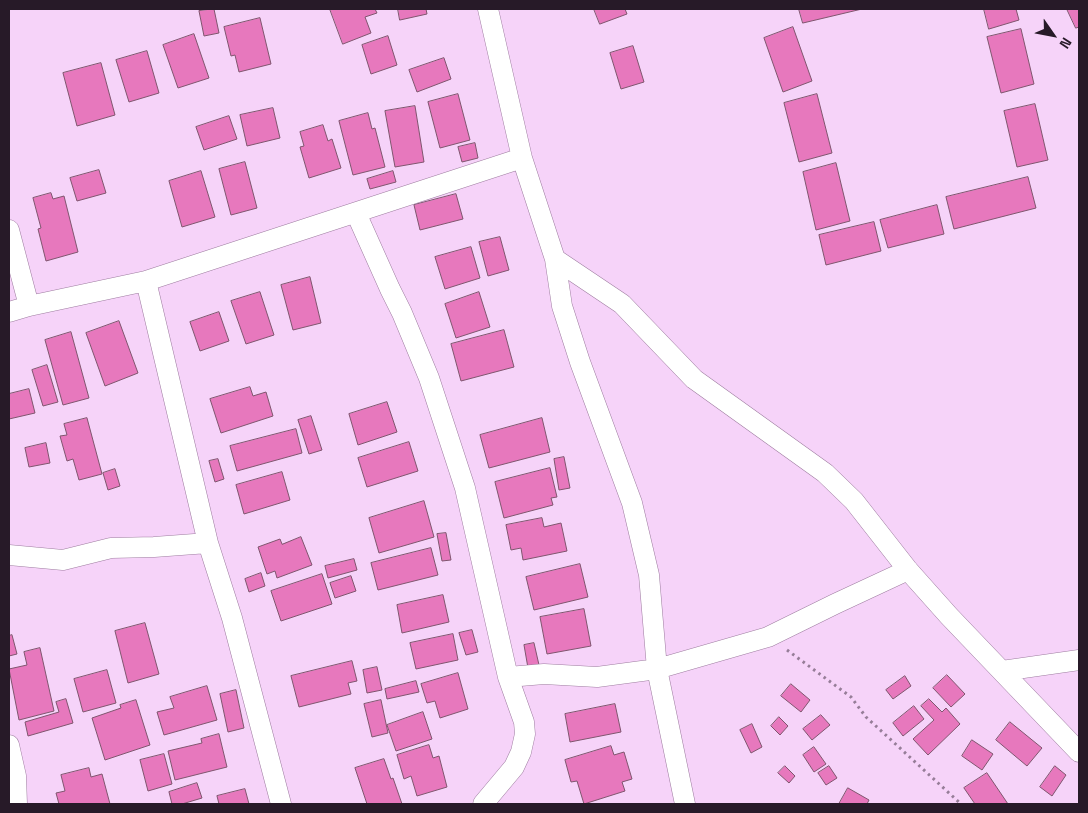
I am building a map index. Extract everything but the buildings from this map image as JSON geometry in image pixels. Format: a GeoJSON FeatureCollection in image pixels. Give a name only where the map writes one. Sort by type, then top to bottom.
{"type":"FeatureCollection","features":[{"type":"Feature","properties":{"kind":"street"},"geometry":{"type":"LineString","coordinates":[[488,9],[522,158],[555,259],[562,306],[580,362],[632,503],[649,575],[657,669],[685,804]]}},
{"type":"Feature","properties":{"kind":"street"},"geometry":{"type":"LineString","coordinates":[[9,312],[146,281],[522,158]]}},
{"type":"Feature","properties":{"kind":"street"},"geometry":{"type":"LineString","coordinates":[[356,213],[402,313],[429,378],[465,488],[508,677],[521,712],[525,734],[521,752],[514,767],[483,804]]}},
{"type":"Feature","properties":{"kind":"street"},"geometry":{"type":"LineString","coordinates":[[9,230],[29,306]]}},
{"type":"Feature","properties":{"kind":"street"},"geometry":{"type":"LineString","coordinates":[[555,259],[622,304],[694,379],[825,473],[854,500],[908,570],[1079,752]]}},
{"type":"Feature","properties":{"kind":"street"},"geometry":{"type":"LineString","coordinates":[[146,281],[208,542],[232,618],[281,804]]}},
{"type":"Feature","properties":{"kind":"street"},"geometry":{"type":"LineString","coordinates":[[9,555],[62,560],[111,548],[154,547],[208,542]]}},
{"type":"Feature","properties":{"kind":"street"},"geometry":{"type":"LineString","coordinates":[[508,677],[544,674],[597,677],[657,669],[768,637],[908,570]]}},
{"type":"Feature","properties":{"kind":"street"},"geometry":{"type":"LineString","coordinates":[[1002,671],[1079,660]]}},
{"type":"Feature","properties":{"kind":"street"},"geometry":{"type":"LineString","coordinates":[[9,745],[16,776],[17,804]]}},
{"type":"Feature","properties":{"kind":"path"},"geometry":{"type":"LineString","coordinates":[[768,637],[814,668],[833,685],[851,697],[866,717],[961,804]]}}]}
